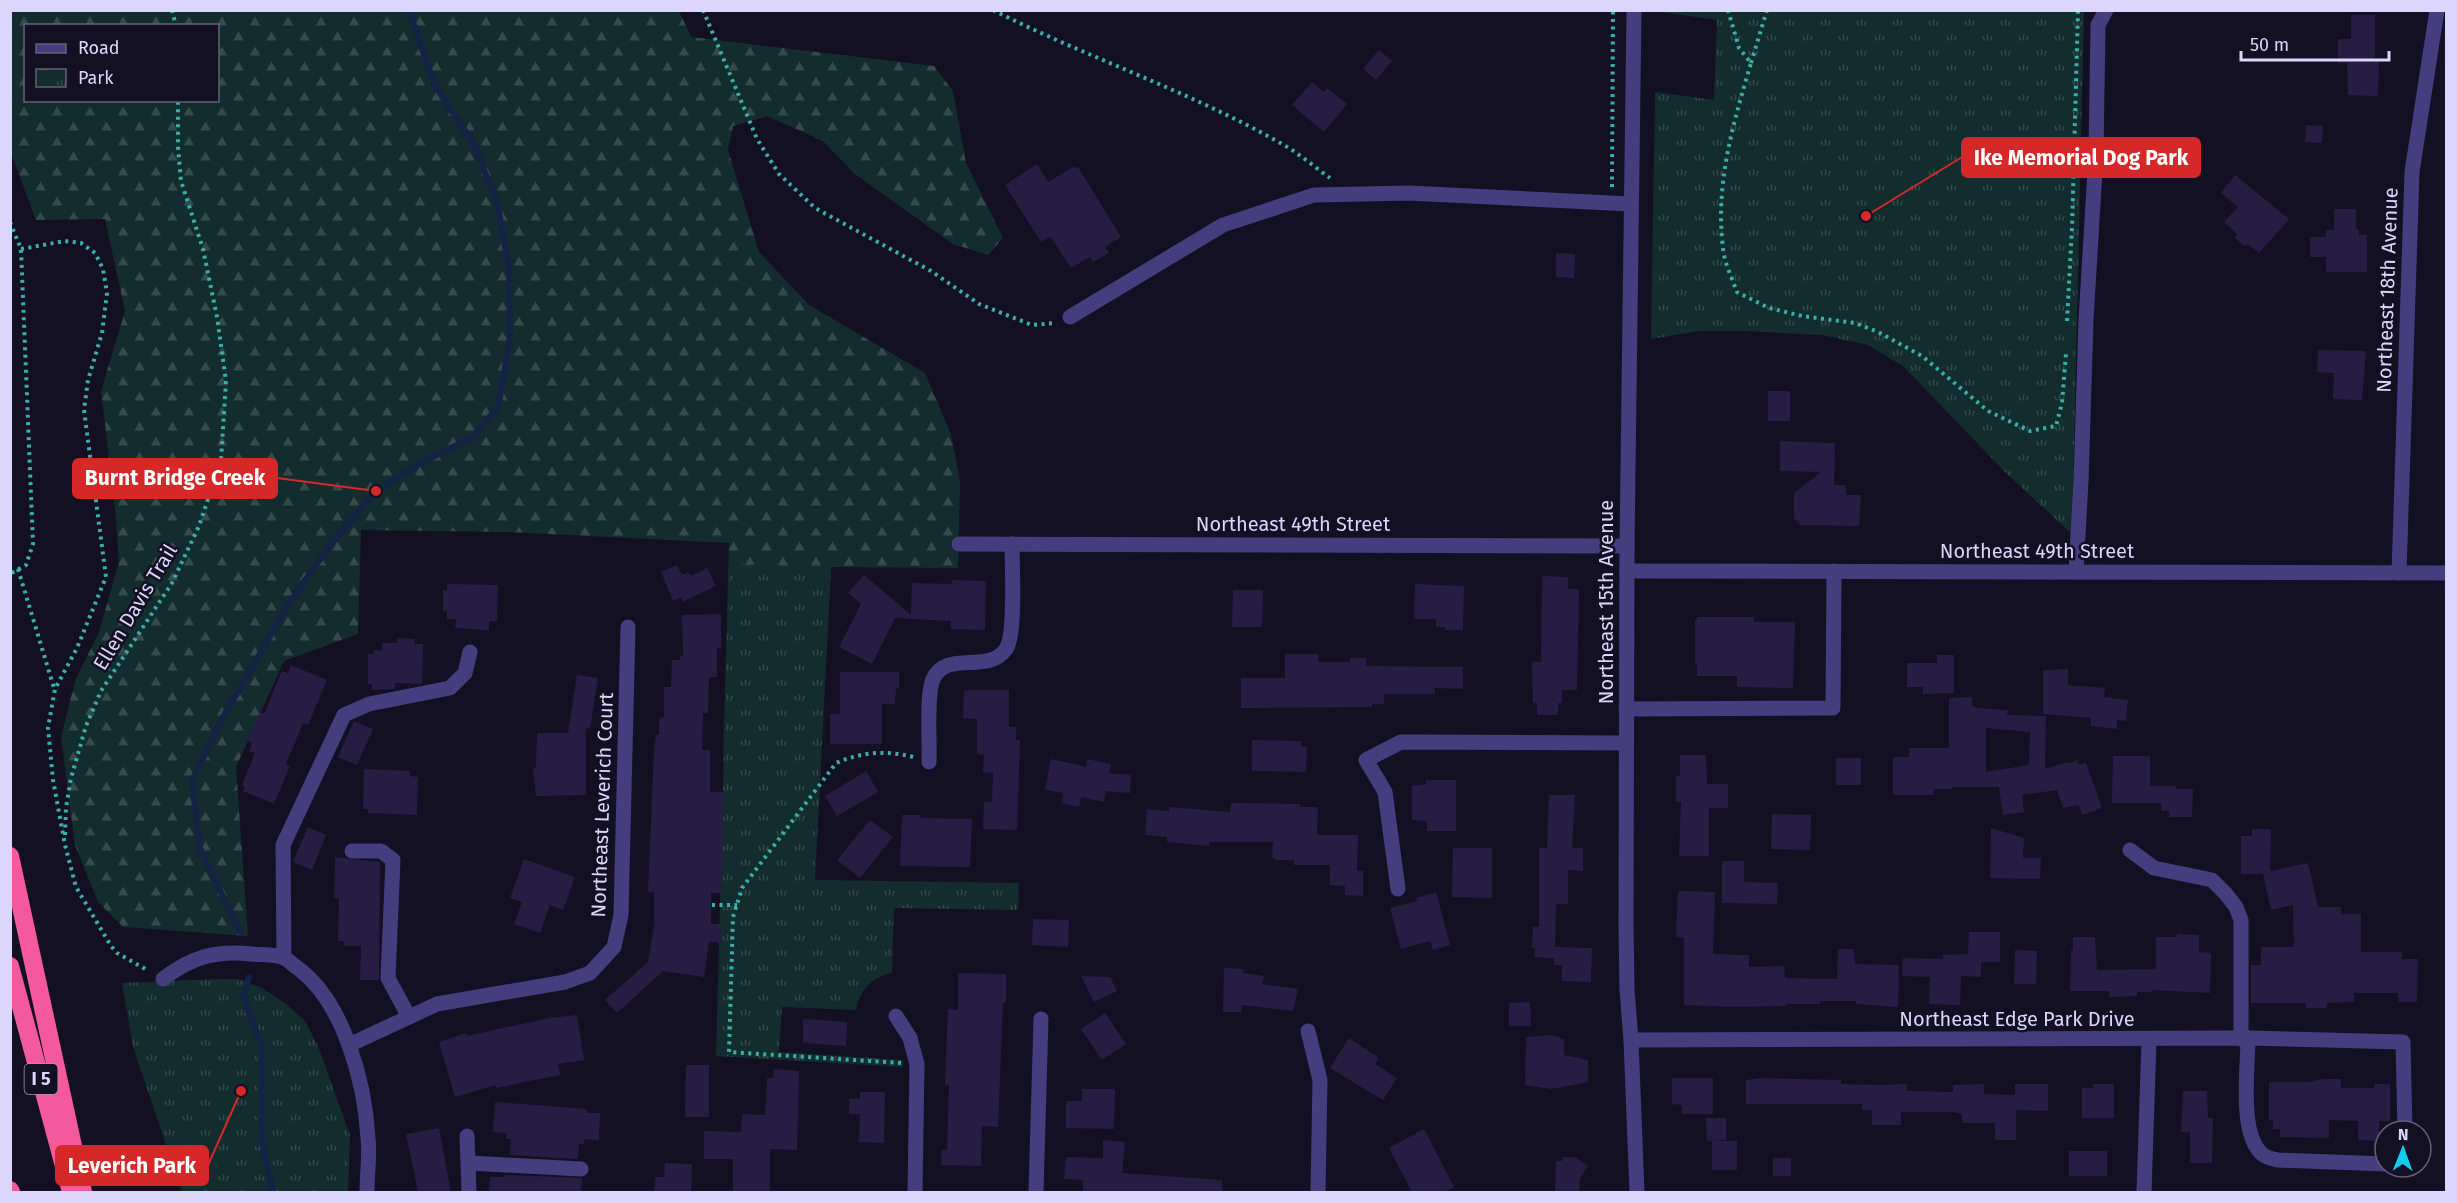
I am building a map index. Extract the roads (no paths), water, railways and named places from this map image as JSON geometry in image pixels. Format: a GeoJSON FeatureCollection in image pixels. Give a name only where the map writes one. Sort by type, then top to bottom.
{"type":"FeatureCollection","features":[{"type":"Feature","properties":{"kind":"highway"},"geometry":{"type":"LineString","coordinates":[[10,856],[83,1192]]}},
{"type":"Feature","properties":{"kind":"highway","name":"I 5"},"geometry":{"type":"LineString","coordinates":[[10,966],[71,1192]]}},
{"type":"Feature","properties":{"kind":"street","name":"Northeast 15th Avenue"},"geometry":{"type":"LineString","coordinates":[[1634,10],[1626,743],[1627,990],[1637,1192]]}},
{"type":"Feature","properties":{"kind":"street"},"geometry":{"type":"LineString","coordinates":[[2076,572],[2082,481],[2086,320],[2096,154],[2098,25],[2106,10]]}},
{"type":"Feature","properties":{"kind":"street","name":"Northeast 18th Avenue"},"geometry":{"type":"LineString","coordinates":[[2400,573],[2412,172],[2436,10]]}},
{"type":"Feature","properties":{"kind":"street"},"geometry":{"type":"LineString","coordinates":[[1070,317],[1223,225],[1314,195],[1409,193],[1631,204]]}},
{"type":"Feature","properties":{"kind":"street","name":"Northeast 49th Street"},"geometry":{"type":"LineString","coordinates":[[959,544],[1627,546]]}},
{"type":"Feature","properties":{"kind":"street"},"geometry":{"type":"LineString","coordinates":[[929,762],[931,689],[938,672],[953,663],[991,661],[999,656],[1009,642],[1012,544]]}},
{"type":"Feature","properties":{"kind":"street","name":"Northeast 49th Street"},"geometry":{"type":"LineString","coordinates":[[1628,571],[2446,573]]}},
{"type":"Feature","properties":{"kind":"street"},"geometry":{"type":"LineString","coordinates":[[1626,708],[1833,708],[1834,571]]}},
{"type":"Feature","properties":{"kind":"street","name":"Northeast Leverich Court"},"geometry":{"type":"LineString","coordinates":[[349,1045],[437,1004],[565,982],[590,973],[614,947],[622,906],[628,627]]}},
{"type":"Feature","properties":{"kind":"street"},"geometry":{"type":"LineString","coordinates":[[284,958],[283,845],[344,715],[369,704],[450,688],[465,673],[470,652]]}},
{"type":"Feature","properties":{"kind":"street"},"geometry":{"type":"LineString","coordinates":[[1398,890],[1384,792],[1366,760],[1401,742],[1626,743]]}},
{"type":"Feature","properties":{"kind":"street"},"geometry":{"type":"LineString","coordinates":[[2130,850],[2154,868],[2212,880],[2236,907],[2241,920],[2247,1126],[2253,1143],[2262,1155],[2278,1161],[2373,1164]]}},
{"type":"Feature","properties":{"kind":"street"},"geometry":{"type":"LineString","coordinates":[[352,851],[381,851],[393,860],[388,978],[409,1017]]}},
{"type":"Feature","properties":{"kind":"street"},"geometry":{"type":"LineString","coordinates":[[163,979],[181,965],[202,956],[246,953],[284,958],[312,979],[333,1012],[349,1045],[369,1137],[367,1192]]}},
{"type":"Feature","properties":{"kind":"street"},"geometry":{"type":"LineString","coordinates":[[896,1016],[910,1038],[917,1064],[915,1192]]}},
{"type":"Feature","properties":{"kind":"street"},"geometry":{"type":"LineString","coordinates":[[1036,1192],[1041,1019]]}},
{"type":"Feature","properties":{"kind":"street"},"geometry":{"type":"LineString","coordinates":[[1308,1031],[1320,1080],[1318,1192]]}},
{"type":"Feature","properties":{"kind":"street","name":"Northeast Edge Park Drive"},"geometry":{"type":"LineString","coordinates":[[1631,1040],[2244,1038],[2403,1042],[2405,1119]]}},
{"type":"Feature","properties":{"kind":"street"},"geometry":{"type":"LineString","coordinates":[[2144,1192],[2149,1040]]}},
{"type":"Feature","properties":{"kind":"street"},"geometry":{"type":"LineString","coordinates":[[467,1136],[469,1192]]}},
{"type":"Feature","properties":{"kind":"street"},"geometry":{"type":"LineString","coordinates":[[469,1163],[581,1169]]}},
{"type":"Feature","properties":{"kind":"waterway"},"geometry":{"type":"LineString","coordinates":[[240,932],[200,848],[192,781],[222,719],[291,600],[331,544],[376,491],[415,466],[473,437],[498,407],[510,339],[509,268],[497,202],[472,141],[434,84],[409,10]]}},
{"type":"Feature","properties":{"kind":"waterway"},"geometry":{"type":"LineString","coordinates":[[249,977],[243,997],[262,1046],[262,1143],[273,1192]]}},
{"type":"Feature","properties":{"kind":"place","name":"Ike Memorial Dog Park"},"geometry":{"type":"Point","coordinates":[1866,216]}},
{"type":"Feature","properties":{"kind":"place","name":"Burnt Bridge Creek"},"geometry":{"type":"Point","coordinates":[376,491]}},
{"type":"Feature","properties":{"kind":"place","name":"Leverich Park"},"geometry":{"type":"Point","coordinates":[241,1091]}}]}
